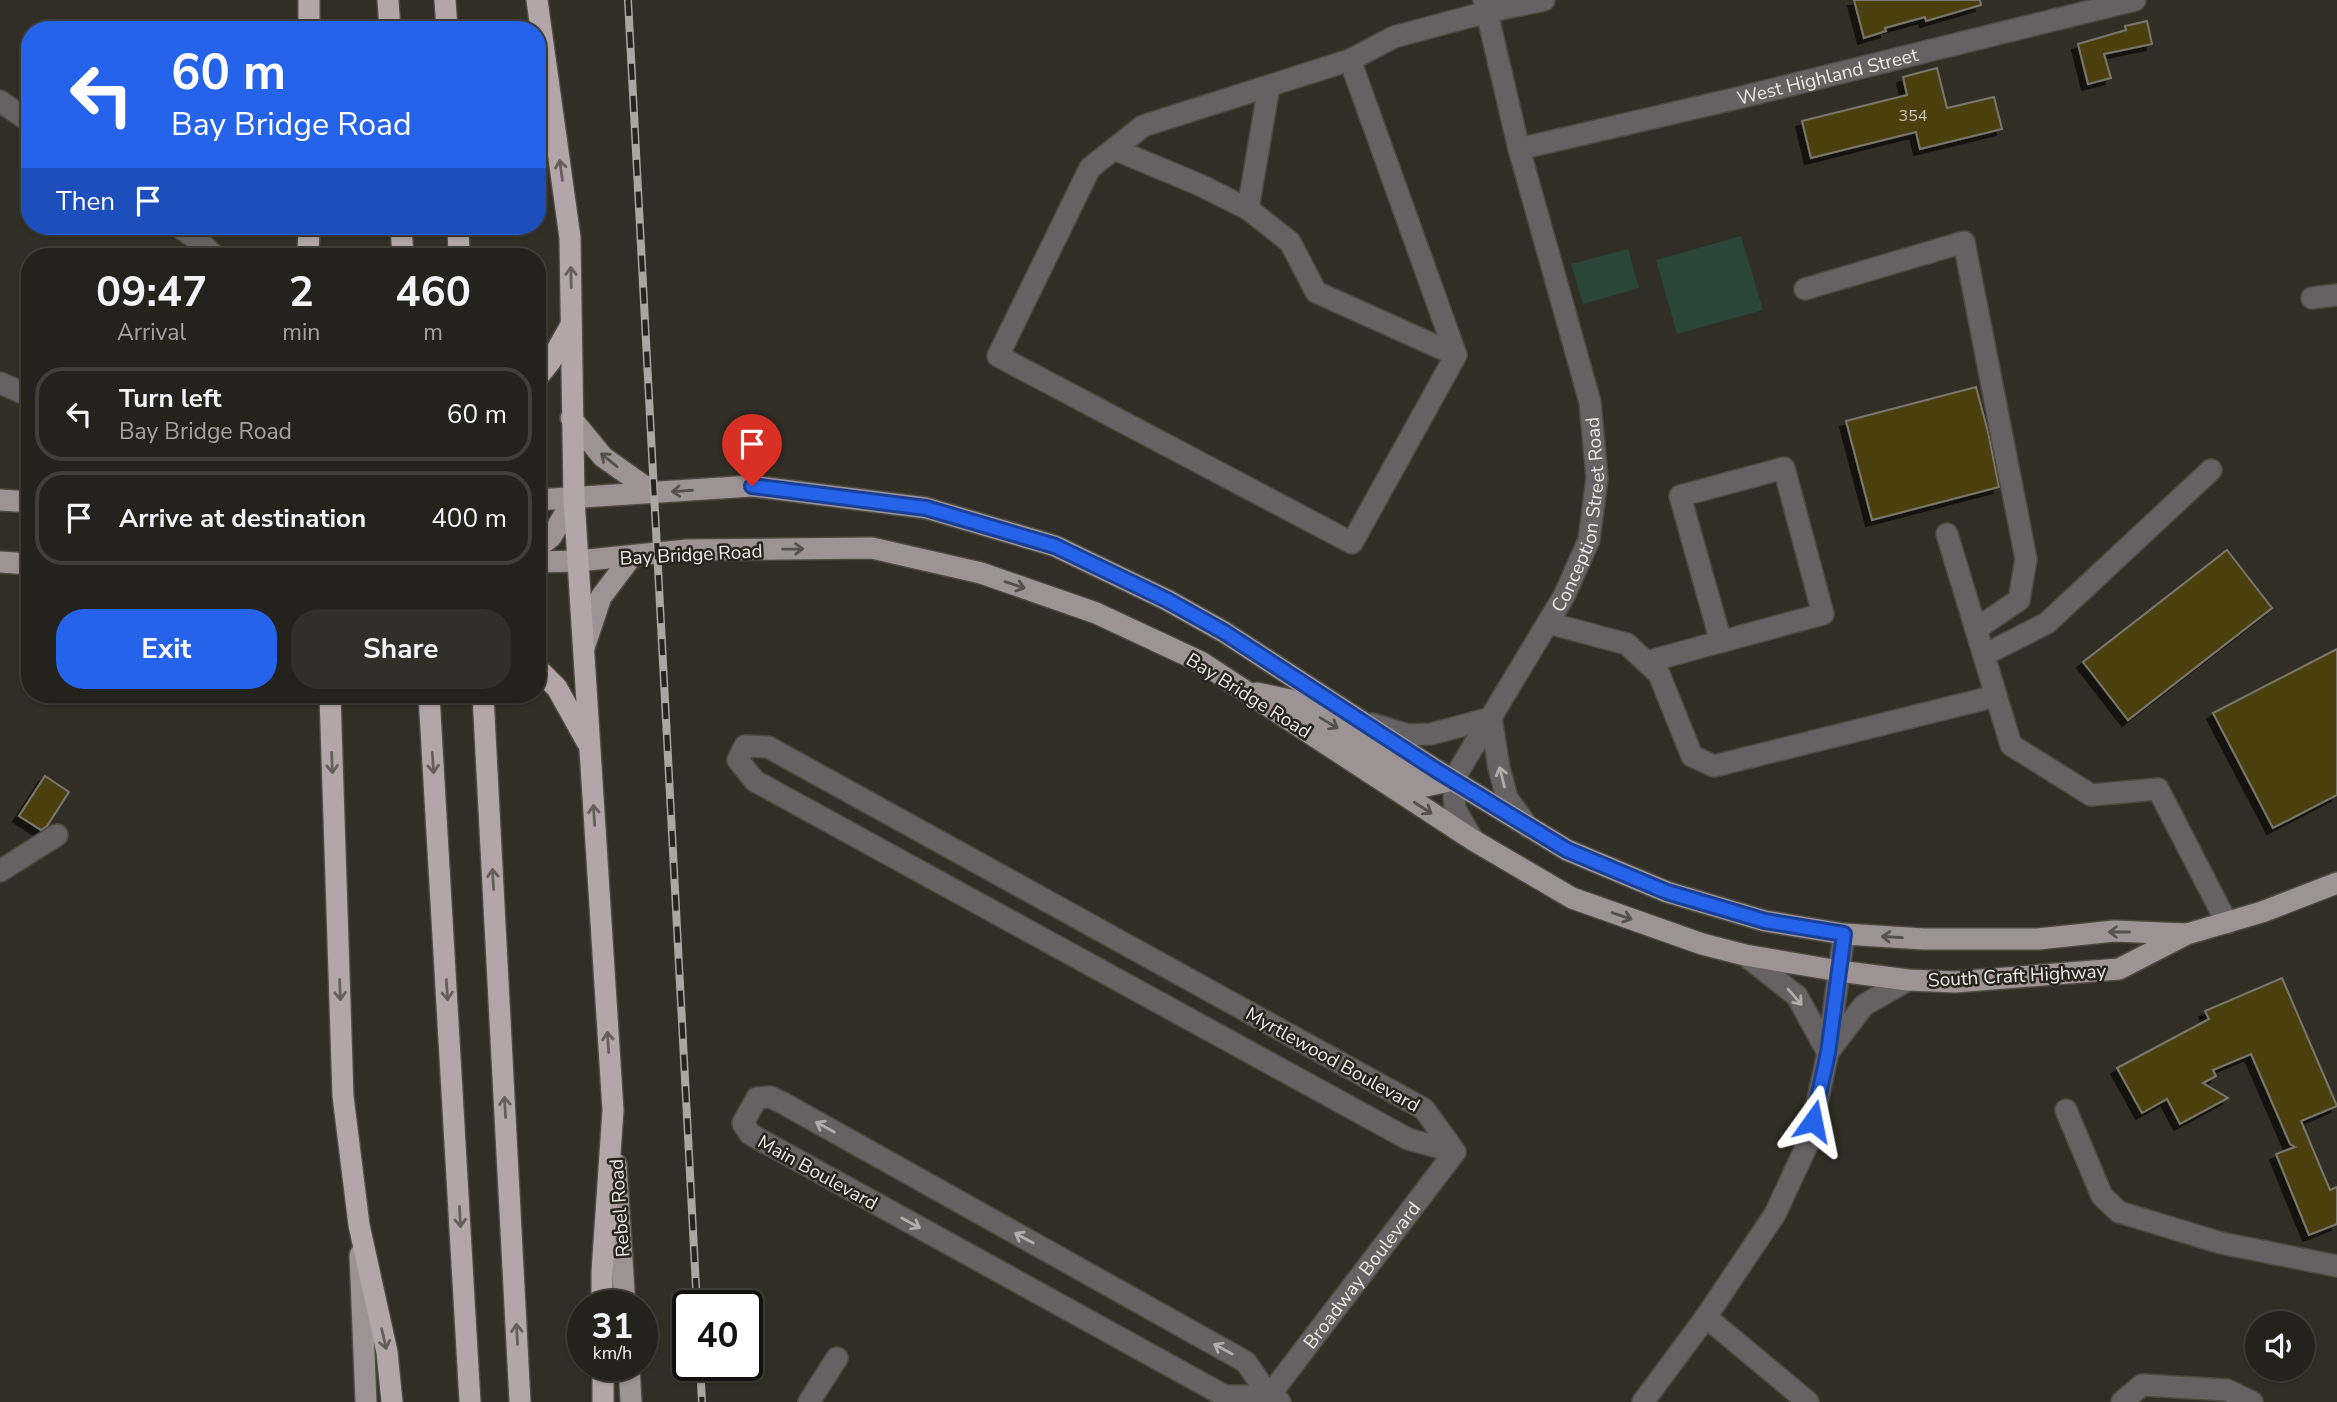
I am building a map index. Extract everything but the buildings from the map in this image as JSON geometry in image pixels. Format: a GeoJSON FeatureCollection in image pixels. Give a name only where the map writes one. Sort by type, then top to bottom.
{"type":"FeatureCollection","features":[{"type":"Feature","properties":{"kind":"highway"},"geometry":{"type":"LineString","coordinates":[[309,0],[309,21]]}},
{"type":"Feature","properties":{"kind":"highway"},"geometry":{"type":"LineString","coordinates":[[388,0],[389,21]]}},
{"type":"Feature","properties":{"kind":"highway"},"geometry":{"type":"LineString","coordinates":[[445,0],[446,21]]}},
{"type":"Feature","properties":{"kind":"highway"},"geometry":{"type":"LineString","coordinates":[[537,0],[540,21]]}},
{"type":"Feature","properties":{"kind":"highway"},"geometry":{"type":"LineString","coordinates":[[546,65],[570,238],[574,499],[613,1110],[602,1290]]}},
{"type":"Feature","properties":{"kind":"highway"},"geometry":{"type":"LineString","coordinates":[[546,367],[572,323]]}},
{"type":"Feature","properties":{"kind":"highway"},"geometry":{"type":"LineString","coordinates":[[546,677],[557,688],[590,747]]}},
{"type":"Feature","properties":{"kind":"highway"},"geometry":{"type":"LineString","coordinates":[[332,703],[343,1096],[359,1225],[387,1352],[393,1402]]}},
{"type":"Feature","properties":{"kind":"highway"},"geometry":{"type":"LineString","coordinates":[[429,703],[470,1402]]}},
{"type":"Feature","properties":{"kind":"highway"},"geometry":{"type":"LineString","coordinates":[[483,703],[520,1402]]}},
{"type":"Feature","properties":{"kind":"highway"},"geometry":{"type":"LineString","coordinates":[[603,1381],[603,1402]]}},
{"type":"Feature","properties":{"kind":"main road"},"geometry":{"type":"LineString","coordinates":[[571,418],[603,457],[654,493]]}},
{"type":"Feature","properties":{"kind":"main road","name":"Bay Bridge Road"},"geometry":{"type":"LineString","coordinates":[[546,500],[752,486],[926,508],[1055,546],[1167,600],[1224,632],[1452,780],[1567,850],[1667,892],[1765,921],[1844,934]]}},
{"type":"Feature","properties":{"kind":"main road"},"geometry":{"type":"LineString","coordinates":[[546,541],[574,499]]}},
{"type":"Feature","properties":{"kind":"main road"},"geometry":{"type":"LineString","coordinates":[[0,500],[21,501]]}},
{"type":"Feature","properties":{"kind":"main road","name":"Bay Bridge Road"},"geometry":{"type":"LineString","coordinates":[[546,562],[687,550],[872,548],[981,573],[1096,613],[1201,662],[1473,840],[1572,898],[1702,944],[1745,955],[1839,971]]}},
{"type":"Feature","properties":{"kind":"main road"},"geometry":{"type":"LineString","coordinates":[[583,650],[601,597],[632,556]]}},
{"type":"Feature","properties":{"kind":"main road"},"geometry":{"type":"LineString","coordinates":[[0,562],[21,563]]}},
{"type":"Feature","properties":{"kind":"main road"},"geometry":{"type":"LineString","coordinates":[[1244,690],[1290,700],[1426,786],[1452,780]]}},
{"type":"Feature","properties":{"kind":"main road","name":"South Craft Highway"},"geometry":{"type":"LineString","coordinates":[[1839,971],[1908,980],[1955,982],[2119,969],[2187,934],[2227,923],[2337,883]]}},
{"type":"Feature","properties":{"kind":"main road","name":"South Craft Highway"},"geometry":{"type":"LineString","coordinates":[[1844,934],[1924,939],[2038,939],[2114,931],[2187,934]]}},
{"type":"Feature","properties":{"kind":"main road","name":"Rebel Road"},"geometry":{"type":"LineString","coordinates":[[613,1110],[624,1290]]}},
{"type":"Feature","properties":{"kind":"main road"},"geometry":{"type":"LineString","coordinates":[[359,1225],[366,1402]]}},
{"type":"Feature","properties":{"kind":"main road"},"geometry":{"type":"LineString","coordinates":[[630,1381],[631,1402]]}},
{"type":"Feature","properties":{"kind":"street"},"geometry":{"type":"LineString","coordinates":[[1350,60],[1456,355],[1352,542],[998,356],[1090,168],[1143,126],[1350,60],[1394,37],[1485,6],[1544,0]]}},
{"type":"Feature","properties":{"kind":"street","name":"West Highland Street"},"geometry":{"type":"LineString","coordinates":[[1519,149],[2136,0]]}},
{"type":"Feature","properties":{"kind":"street","name":"Conception Street Road"},"geometry":{"type":"LineString","coordinates":[[1452,780],[1564,596],[1589,540],[1597,478],[1590,402],[1519,149],[1485,6]]}},
{"type":"Feature","properties":{"kind":"street"},"geometry":{"type":"LineString","coordinates":[[1248,209],[1269,86]]}},
{"type":"Feature","properties":{"kind":"street"},"geometry":{"type":"LineString","coordinates":[[0,101],[21,116]]}},
{"type":"Feature","properties":{"kind":"street"},"geometry":{"type":"LineString","coordinates":[[1114,149],[1200,185],[1248,209],[1290,242],[1317,292],[1456,355]]}},
{"type":"Feature","properties":{"kind":"street"},"geometry":{"type":"LineString","coordinates":[[191,235],[206,248]]}},
{"type":"Feature","properties":{"kind":"street"},"geometry":{"type":"LineString","coordinates":[[1805,289],[1964,242],[2026,559],[2019,600],[1976,629]]}},
{"type":"Feature","properties":{"kind":"street"},"geometry":{"type":"LineString","coordinates":[[2312,298],[2337,295]]}},
{"type":"Feature","properties":{"kind":"street"},"geometry":{"type":"LineString","coordinates":[[0,383],[21,392]]}},
{"type":"Feature","properties":{"kind":"street"},"geometry":{"type":"LineString","coordinates":[[1646,662],[1721,642],[1824,614],[1784,468],[1680,496],[1721,642]]}},
{"type":"Feature","properties":{"kind":"street"},"geometry":{"type":"LineString","coordinates":[[1983,655],[2048,623],[2211,470]]}},
{"type":"Feature","properties":{"kind":"street"},"geometry":{"type":"LineString","coordinates":[[1947,534],[2011,745],[2091,795],[2158,789],[2227,923]]}},
{"type":"Feature","properties":{"kind":"street"},"geometry":{"type":"LineString","coordinates":[[1548,623],[1627,644],[1659,674],[1692,756],[1714,766],[1996,696]]}},
{"type":"Feature","properties":{"kind":"street"},"geometry":{"type":"LineString","coordinates":[[1361,720],[1408,736],[1431,734],[1491,718],[1507,798],[1530,829]]}},
{"type":"Feature","properties":{"kind":"street","name":"Myrtlewood Boulevard"},"geometry":{"type":"LineString","coordinates":[[745,746],[768,747],[1424,1109],[1455,1152],[1408,1139],[755,781],[738,760],[745,746]]}},
{"type":"Feature","properties":{"kind":"street"},"geometry":{"type":"LineString","coordinates":[[1452,780],[1455,809],[1473,840]]}},
{"type":"Feature","properties":{"kind":"street"},"geometry":{"type":"LineString","coordinates":[[0,871],[57,835]]}},
{"type":"Feature","properties":{"kind":"street"},"geometry":{"type":"LineString","coordinates":[[1643,1402],[1706,1317],[1775,1214],[1808,1143],[1828,1053],[1844,934]]}},
{"type":"Feature","properties":{"kind":"street"},"geometry":{"type":"LineString","coordinates":[[1745,955],[1797,996],[1828,1053]]}},
{"type":"Feature","properties":{"kind":"street"},"geometry":{"type":"LineString","coordinates":[[1828,1053],[1864,1005],[1908,980]]}},
{"type":"Feature","properties":{"kind":"street","name":"Main Boulevard"},"geometry":{"type":"LineString","coordinates":[[769,1097],[781,1102],[1246,1362],[1269,1400],[1225,1396],[750,1134],[743,1123],[757,1098],[769,1097]]}},
{"type":"Feature","properties":{"kind":"street"},"geometry":{"type":"LineString","coordinates":[[2066,1110],[2102,1196],[2119,1212],[2221,1243],[2337,1266]]}},
{"type":"Feature","properties":{"kind":"street","name":"Broadway Boulevard"},"geometry":{"type":"LineString","coordinates":[[1269,1400],[1455,1152]]}},
{"type":"Feature","properties":{"kind":"street"},"geometry":{"type":"LineString","coordinates":[[1706,1317],[1808,1402]]}},
{"type":"Feature","properties":{"kind":"street"},"geometry":{"type":"LineString","coordinates":[[808,1402],[837,1358]]}},
{"type":"Feature","properties":{"kind":"street"},"geometry":{"type":"LineString","coordinates":[[2122,1402],[2142,1385],[2227,1390],[2252,1402]]}},
{"type":"Feature","properties":{"kind":"green space"},"geometry":{"type":"Polygon","coordinates":[[[1741,236],[1763,310],[1677,334],[1656,260],[1741,236]]]}},
{"type":"Feature","properties":{"kind":"green space"},"geometry":{"type":"Polygon","coordinates":[[[1628,249],[1639,288],[1583,304],[1571,264],[1628,249]]]}},
{"type":"Feature","properties":{"kind":"railway"},"geometry":{"type":"LineString","coordinates":[[628,0],[696,1290]]}},
{"type":"Feature","properties":{"kind":"railway"},"geometry":{"type":"LineString","coordinates":[[701,1381],[702,1402]]}},
{"type":"Feature","properties":{"kind":"route"},"geometry":{"type":"LineString","coordinates":[[752,486],[926,508],[1055,546],[1167,600],[1224,632],[1436,770],[1567,850],[1667,892],[1765,921],[1844,934],[1828,1053],[1813,1121]]}}]}
